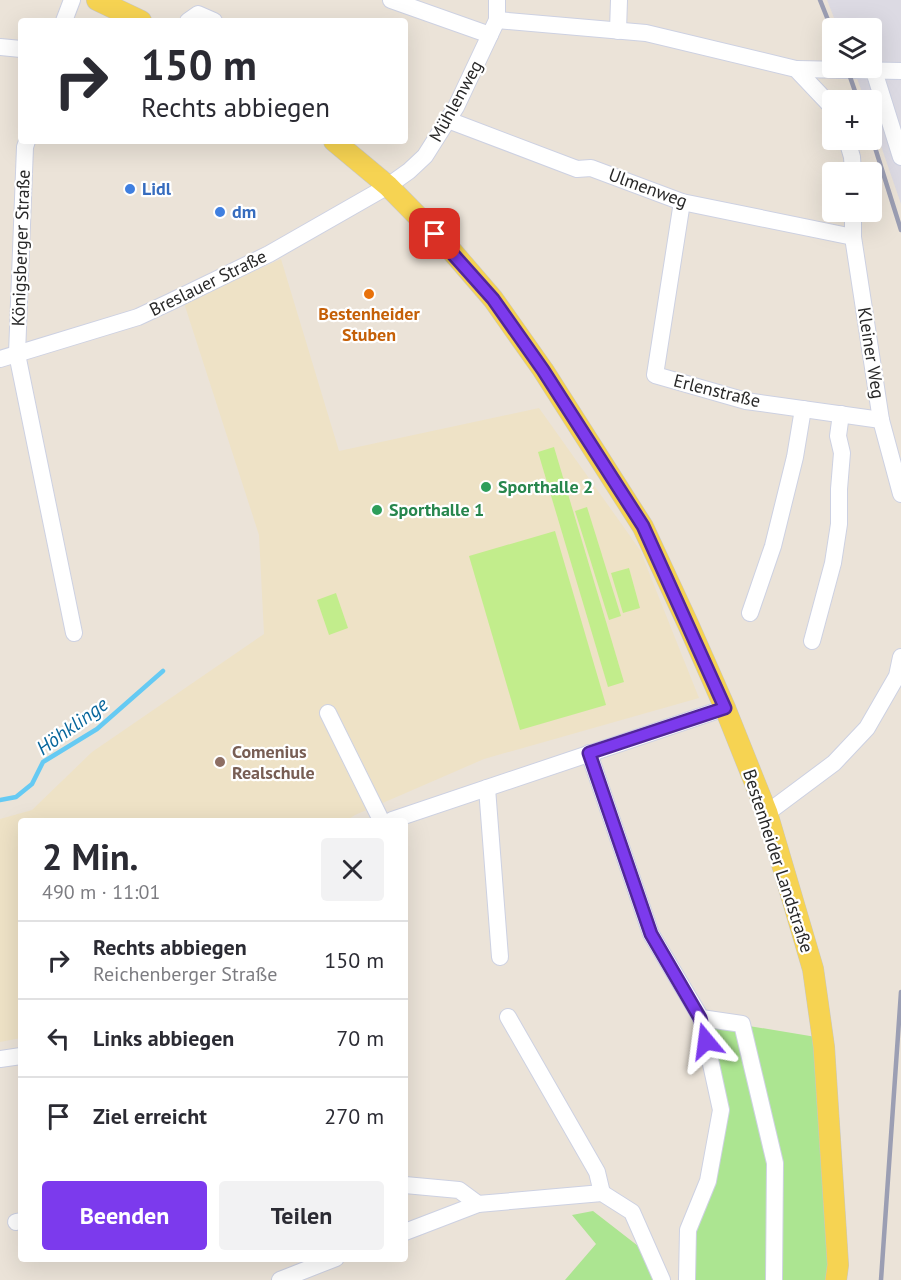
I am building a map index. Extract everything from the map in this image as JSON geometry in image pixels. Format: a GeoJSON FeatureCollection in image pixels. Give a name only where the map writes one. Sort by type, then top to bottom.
{"type":"FeatureCollection","features":[{"type":"Feature","properties":{"kind":"main road"},"geometry":{"type":"LineString","coordinates":[[97,0],[135,18]]}},
{"type":"Feature","properties":{"kind":"main road","name":"Bestenheider Landstraße"},"geometry":{"type":"LineString","coordinates":[[338,144],[388,186],[435,234],[493,299],[543,370],[643,526],[725,708],[767,813],[813,969],[824,1047],[838,1265],[836,1280]]}},
{"type":"Feature","properties":{"kind":"street"},"geometry":{"type":"LineString","coordinates":[[65,18],[72,0]]}},
{"type":"Feature","properties":{"kind":"street"},"geometry":{"type":"LineString","coordinates":[[391,0],[494,27],[646,33],[796,69],[822,69]]}},
{"type":"Feature","properties":{"kind":"street","name":"Mühlenweg"},"geometry":{"type":"LineString","coordinates":[[388,186],[425,156],[448,120],[494,27],[497,0]]}},
{"type":"Feature","properties":{"kind":"street"},"geometry":{"type":"LineString","coordinates":[[618,31],[619,0]]}},
{"type":"Feature","properties":{"kind":"street"},"geometry":{"type":"LineString","coordinates":[[192,18],[198,14],[207,18]]}},
{"type":"Feature","properties":{"kind":"street"},"geometry":{"type":"LineString","coordinates":[[0,47],[18,49]]}},
{"type":"Feature","properties":{"kind":"street"},"geometry":{"type":"LineString","coordinates":[[796,69],[822,96]]}},
{"type":"Feature","properties":{"kind":"street"},"geometry":{"type":"LineString","coordinates":[[882,70],[901,71]]}},
{"type":"Feature","properties":{"kind":"street"},"geometry":{"type":"LineString","coordinates":[[876,78],[901,157]]}},
{"type":"Feature","properties":{"kind":"street","name":"Ulmenweg"},"geometry":{"type":"LineString","coordinates":[[448,120],[577,169],[591,168],[682,202],[853,237]]}},
{"type":"Feature","properties":{"kind":"street","name":"Königsberger Straße"},"geometry":{"type":"LineString","coordinates":[[17,354],[27,144]]}},
{"type":"Feature","properties":{"kind":"street","name":"Breslauer Straße"},"geometry":{"type":"LineString","coordinates":[[0,359],[138,317],[269,254],[388,186]]}},
{"type":"Feature","properties":{"kind":"street","name":"Erlenstraße"},"geometry":{"type":"LineString","coordinates":[[682,202],[655,375],[746,401],[881,420]]}},
{"type":"Feature","properties":{"kind":"street","name":"Kleiner Weg"},"geometry":{"type":"LineString","coordinates":[[853,222],[853,237],[881,420],[901,494]]}},
{"type":"Feature","properties":{"kind":"street"},"geometry":{"type":"LineString","coordinates":[[17,354],[74,633]]}},
{"type":"Feature","properties":{"kind":"street"},"geometry":{"type":"LineString","coordinates":[[750,614],[776,536],[795,457],[803,409]]}},
{"type":"Feature","properties":{"kind":"street"},"geometry":{"type":"LineString","coordinates":[[812,641],[832,563],[839,524],[842,453],[838,436],[841,414]]}},
{"type":"Feature","properties":{"kind":"street"},"geometry":{"type":"LineString","coordinates":[[767,813],[834,763],[867,728],[897,676],[901,657]]}},
{"type":"Feature","properties":{"kind":"street"},"geometry":{"type":"LineString","coordinates":[[398,818],[725,708]]}},
{"type":"Feature","properties":{"kind":"street"},"geometry":{"type":"LineString","coordinates":[[328,713],[380,818]]}},
{"type":"Feature","properties":{"kind":"street"},"geometry":{"type":"LineString","coordinates":[[589,753],[651,934],[700,1018],[720,1110],[708,1181],[688,1230],[687,1280]]}},
{"type":"Feature","properties":{"kind":"street"},"geometry":{"type":"LineString","coordinates":[[487,788],[500,957]]}},
{"type":"Feature","properties":{"kind":"street"},"geometry":{"type":"LineString","coordinates":[[508,1017],[597,1172],[602,1193]]}},
{"type":"Feature","properties":{"kind":"street"},"geometry":{"type":"LineString","coordinates":[[700,1018],[742,1024],[775,1163],[774,1280]]}},
{"type":"Feature","properties":{"kind":"street"},"geometry":{"type":"LineString","coordinates":[[0,1059],[18,1056]]}},
{"type":"Feature","properties":{"kind":"street"},"geometry":{"type":"LineString","coordinates":[[408,1185],[459,1190],[478,1204]]}},
{"type":"Feature","properties":{"kind":"street"},"geometry":{"type":"LineString","coordinates":[[408,1231],[478,1204],[602,1193],[632,1212],[662,1280]]}},
{"type":"Feature","properties":{"kind":"street"},"geometry":{"type":"LineString","coordinates":[[280,1280],[326,1262]]}},
{"type":"Feature","properties":{"kind":"shaded area"},"geometry":{"type":"Polygon","coordinates":[[[827,0],[901,0],[901,204],[882,149],[882,90],[861,90],[857,78],[882,78],[882,18],[834,18],[827,0]]]}},
{"type":"Feature","properties":{"kind":"shaded area"},"geometry":{"type":"Polygon","coordinates":[[[281,259],[339,451],[539,408],[640,550],[699,698],[484,759],[350,818],[18,818],[18,1039],[0,1042],[0,819],[32,810],[92,752],[264,634],[259,535],[184,303],[281,259]]]}},
{"type":"Feature","properties":{"kind":"green space"},"geometry":{"type":"Polygon","coordinates":[[[554,447],[624,682],[608,687],[538,452],[554,447]]]}},
{"type":"Feature","properties":{"kind":"green space"},"geometry":{"type":"Polygon","coordinates":[[[587,507],[621,616],[609,620],[575,511],[587,507]]]}},
{"type":"Feature","properties":{"kind":"green space"},"geometry":{"type":"Polygon","coordinates":[[[555,531],[606,705],[520,730],[469,556],[555,531]]]}},
{"type":"Feature","properties":{"kind":"green space"},"geometry":{"type":"Polygon","coordinates":[[[629,568],[640,608],[623,613],[611,573],[629,568]]]}},
{"type":"Feature","properties":{"kind":"green space"},"geometry":{"type":"Polygon","coordinates":[[[336,593],[348,628],[329,635],[317,600],[336,593]]]}},
{"type":"Feature","properties":{"kind":"green space"},"geometry":{"type":"Polygon","coordinates":[[[701,1018],[822,1038],[836,1280],[687,1280],[687,1266],[720,1110],[701,1018]]]}},
{"type":"Feature","properties":{"kind":"green space"},"geometry":{"type":"Polygon","coordinates":[[[593,1211],[651,1256],[662,1280],[565,1280],[596,1244],[572,1215],[593,1211]]]}},
{"type":"Feature","properties":{"kind":"waterway","name":"Höhklinge"},"geometry":{"type":"LineString","coordinates":[[0,800],[16,797],[32,784],[43,762],[97,729],[163,671]]}},
{"type":"Feature","properties":{"kind":"railway"},"geometry":{"type":"LineString","coordinates":[[820,0],[827,18]]}},
{"type":"Feature","properties":{"kind":"railway"},"geometry":{"type":"LineString","coordinates":[[850,78],[855,90]]}},
{"type":"Feature","properties":{"kind":"railway"},"geometry":{"type":"LineString","coordinates":[[876,150],[901,230]]}},
{"type":"Feature","properties":{"kind":"railway"},"geometry":{"type":"LineString","coordinates":[[881,1280],[901,992]]}},
{"type":"Feature","properties":{"kind":"place","name":"Lidl"},"geometry":{"type":"Point","coordinates":[130,189]}},
{"type":"Feature","properties":{"kind":"place","name":"dm"},"geometry":{"type":"Point","coordinates":[220,212]}},
{"type":"Feature","properties":{"kind":"place","name":"Bestenheider Stuben"},"geometry":{"type":"Point","coordinates":[369,294]}},
{"type":"Feature","properties":{"kind":"place","name":"Sporthalle 2"},"geometry":{"type":"Point","coordinates":[486,487]}},
{"type":"Feature","properties":{"kind":"place","name":"Sporthalle 1"},"geometry":{"type":"Point","coordinates":[377,510]}},
{"type":"Feature","properties":{"kind":"place","name":"Comenius Realschule"},"geometry":{"type":"Point","coordinates":[220,762]}},
{"type":"Feature","properties":{"kind":"route"},"geometry":{"type":"LineString","coordinates":[[435,234],[493,299],[543,370],[643,526],[725,708],[589,753],[651,934],[700,1018],[706,1041]]}}]}
